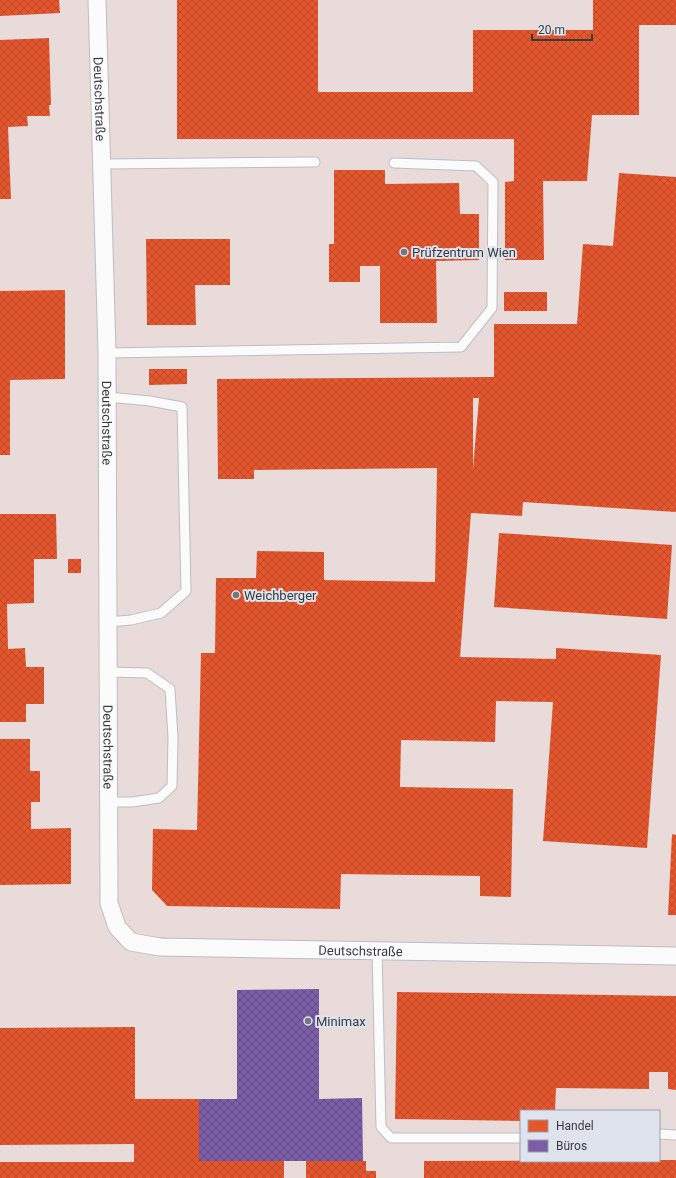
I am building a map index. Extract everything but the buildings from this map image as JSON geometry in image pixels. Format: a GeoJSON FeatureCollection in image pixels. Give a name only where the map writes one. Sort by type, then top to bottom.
{"type":"FeatureCollection","features":[{"type":"Feature","properties":{"kind":"street","name":"Deutschstraße"},"geometry":{"type":"LineString","coordinates":[[97,0],[107,353],[109,903],[117,927],[131,942],[160,947],[676,956]]}},
{"type":"Feature","properties":{"kind":"lane"},"geometry":{"type":"LineString","coordinates":[[101,164],[314,162]]}},
{"type":"Feature","properties":{"kind":"lane"},"geometry":{"type":"LineString","coordinates":[[107,353],[461,347],[492,308],[492,182],[476,166],[394,163]]}},
{"type":"Feature","properties":{"kind":"lane"},"geometry":{"type":"LineString","coordinates":[[107,397],[150,400],[182,407],[186,591],[161,613],[131,620],[108,622]]}},
{"type":"Feature","properties":{"kind":"lane"},"geometry":{"type":"LineString","coordinates":[[108,672],[147,674],[170,688],[173,738],[172,786],[159,798],[132,802],[108,802]]}},
{"type":"Feature","properties":{"kind":"lane"},"geometry":{"type":"LineString","coordinates":[[377,950],[381,1127],[391,1138],[520,1138]]}},
{"type":"Feature","properties":{"kind":"lane"},"geometry":{"type":"LineString","coordinates":[[660,1134],[676,1135]]}},
{"type":"Feature","properties":{"kind":"shaded area"},"geometry":{"type":"Polygon","coordinates":[[[0,0],[676,0],[676,1178],[0,1178],[0,0]]]}},
{"type":"Feature","properties":{"kind":"place","name":"Prüfzentrum Wien"},"geometry":{"type":"Point","coordinates":[404,252]}},
{"type":"Feature","properties":{"kind":"place","name":"Weichberger"},"geometry":{"type":"Point","coordinates":[236,595]}},
{"type":"Feature","properties":{"kind":"place","name":"Minimax"},"geometry":{"type":"Point","coordinates":[308,1021]}}]}
